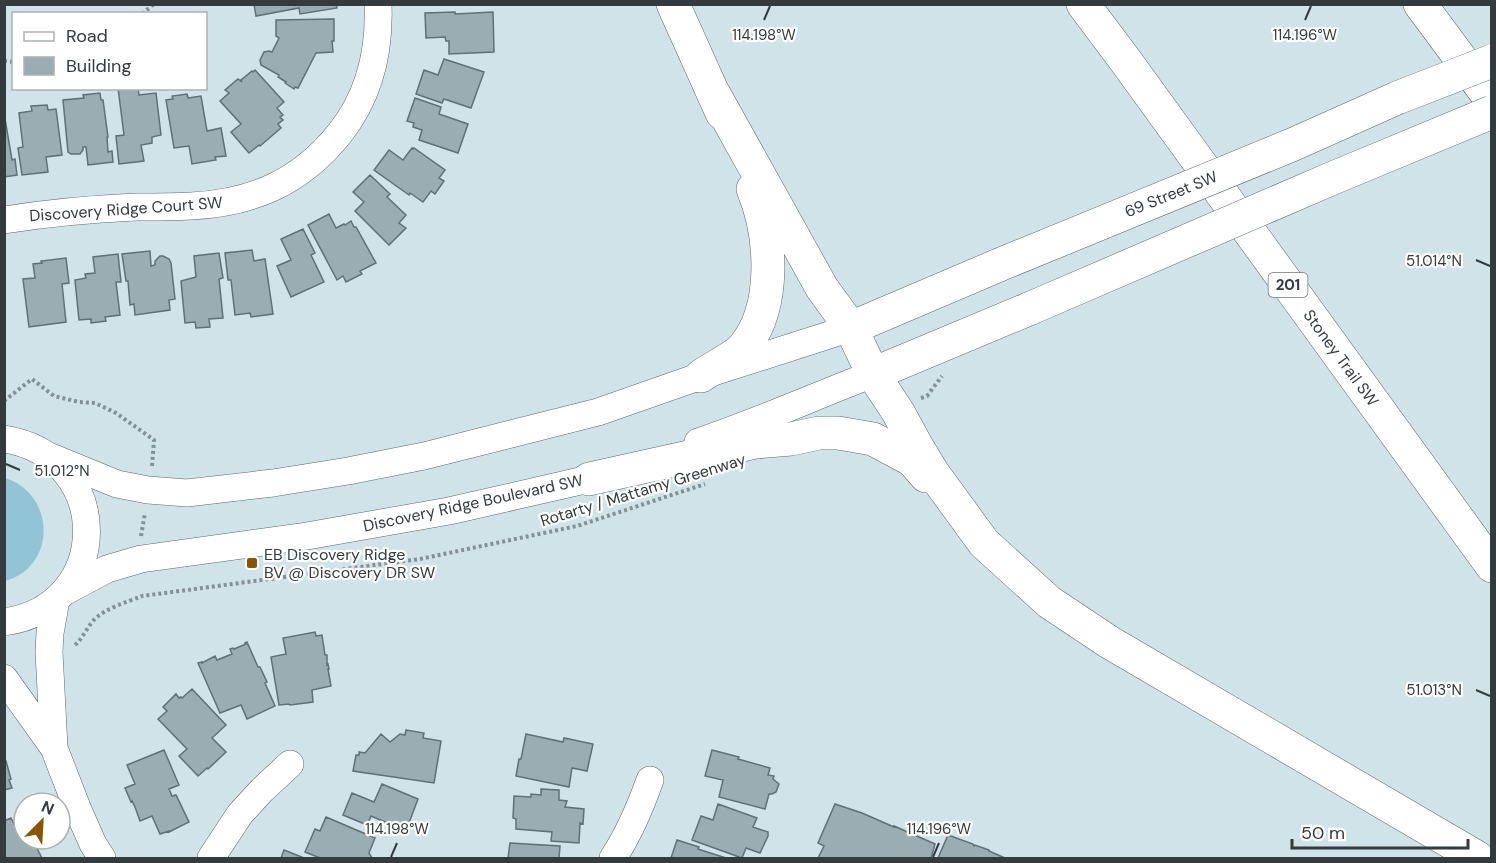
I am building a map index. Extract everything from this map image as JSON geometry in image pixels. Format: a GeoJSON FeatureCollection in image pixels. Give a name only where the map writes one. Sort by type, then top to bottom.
{"type":"FeatureCollection","features":[{"type":"Feature","properties":{"kind":"main road"},"geometry":{"type":"LineString","coordinates":[[673,4],[714,94],[760,206],[767,253],[768,274],[765,297],[761,317],[753,334],[741,350],[701,376]]}},
{"type":"Feature","properties":{"kind":"main road","name":"Stoney Trail SW"},"geometry":{"type":"LineString","coordinates":[[1083,4],[1491,566]]}},
{"type":"Feature","properties":{"kind":"main road"},"geometry":{"type":"LineString","coordinates":[[1420,4],[1491,101]]}},
{"type":"Feature","properties":{"kind":"main road","name":"69 Street SW"},"geometry":{"type":"LineString","coordinates":[[851,328],[1491,60]]}},
{"type":"Feature","properties":{"kind":"main road"},"geometry":{"type":"LineString","coordinates":[[714,94],[822,288],[851,328],[873,374],[933,473],[984,543]]}},
{"type":"Feature","properties":{"kind":"main road"},"geometry":{"type":"LineString","coordinates":[[873,374],[1491,112]]}},
{"type":"Feature","properties":{"kind":"main road"},"geometry":{"type":"LineString","coordinates":[[589,479],[756,442],[791,439],[819,433],[856,435],[873,439],[912,460],[984,543],[1049,602],[1109,642],[1478,858]]}},
{"type":"Feature","properties":{"kind":"street","name":"Discovery Ridge Court SW"},"geometry":{"type":"LineString","coordinates":[[4,220],[96,209],[210,204],[254,196],[289,180],[325,151],[355,111],[370,78],[375,60],[378,4]]}},
{"type":"Feature","properties":{"kind":"street"},"geometry":{"type":"LineString","coordinates":[[51,457],[117,484],[148,490],[187,493],[348,471],[424,456],[598,412],[851,328]]}},
{"type":"Feature","properties":{"kind":"street","name":"Discovery Ridge Boulevard SW"},"geometry":{"type":"LineString","coordinates":[[4,622],[24,618],[41,611],[60,596],[106,569],[141,559],[308,536],[438,513],[589,479],[732,430],[873,374]]}},
{"type":"Feature","properties":{"kind":"street"},"geometry":{"type":"LineString","coordinates":[[9,434],[51,457],[66,472],[78,490],[85,510],[87,532],[84,554],[76,574],[60,596],[50,633],[54,748]]}},
{"type":"Feature","properties":{"kind":"street"},"geometry":{"type":"LineString","coordinates":[[4,678],[54,748],[78,810],[102,858]]}},
{"type":"Feature","properties":{"kind":"street"},"geometry":{"type":"LineString","coordinates":[[211,858],[240,814],[290,764]]}},
{"type":"Feature","properties":{"kind":"street"},"geometry":{"type":"LineString","coordinates":[[613,858],[636,818],[650,780]]}},
{"type":"Feature","properties":{"kind":"path"},"geometry":{"type":"LineString","coordinates":[[4,401],[32,379],[54,396],[95,403],[116,413],[154,440],[154,455]]}},
{"type":"Feature","properties":{"kind":"path","name":"Rotarty / Mattamy Greenway"},"geometry":{"type":"LineString","coordinates":[[68,652],[81,639],[94,620],[105,612],[142,596],[420,559],[577,526],[714,482]]}},
{"type":"Feature","properties":{"kind":"path"},"geometry":{"type":"LineString","coordinates":[[141,540],[146,504]]}},
{"type":"Feature","properties":{"kind":"shaded area"},"geometry":{"type":"Polygon","coordinates":[[[5,478],[22,486],[34,499],[41,514],[44,530],[41,546],[34,561],[22,573],[5,581],[5,478]]]}},
{"type":"Feature","properties":{"kind":"building"},"geometry":{"type":"Polygon","coordinates":[[[254,4],[336,4],[337,8],[300,14],[299,8],[256,16],[254,4]]]}},
{"type":"Feature","properties":{"kind":"building"},"geometry":{"type":"Polygon","coordinates":[[[455,12],[455,14],[493,12],[494,52],[449,54],[449,41],[446,41],[445,37],[426,38],[425,13],[455,12]]]}},
{"type":"Feature","properties":{"kind":"building"},"geometry":{"type":"Polygon","coordinates":[[[334,19],[333,52],[316,53],[298,88],[294,89],[278,77],[279,75],[261,65],[260,60],[264,52],[272,52],[279,38],[276,36],[276,20],[334,19]]]}},
{"type":"Feature","properties":{"kind":"building"},"geometry":{"type":"Polygon","coordinates":[[[444,59],[484,72],[471,108],[444,99],[442,103],[416,94],[424,70],[438,75],[444,59]]]}},
{"type":"Feature","properties":{"kind":"building"},"geometry":{"type":"Polygon","coordinates":[[[255,70],[284,102],[277,108],[283,115],[280,117],[283,120],[278,124],[281,128],[249,153],[231,132],[241,124],[220,101],[229,93],[225,90],[238,79],[242,82],[241,80],[255,70]]]}},
{"type":"Feature","properties":{"kind":"building"},"geometry":{"type":"Polygon","coordinates":[[[118,90],[138,90],[139,95],[156,93],[161,135],[152,137],[152,143],[141,145],[144,161],[119,164],[116,136],[124,135],[118,90]]]}},
{"type":"Feature","properties":{"kind":"building"},"geometry":{"type":"Polygon","coordinates":[[[100,93],[101,100],[103,100],[108,152],[112,151],[113,162],[88,165],[86,147],[83,147],[80,154],[68,152],[63,100],[84,98],[83,95],[100,93]]]}},
{"type":"Feature","properties":{"kind":"building"},"geometry":{"type":"Polygon","coordinates":[[[187,94],[188,98],[201,96],[207,131],[221,128],[226,156],[192,164],[189,146],[174,148],[166,100],[173,99],[172,96],[187,94]]]}},
{"type":"Feature","properties":{"kind":"building"},"geometry":{"type":"Polygon","coordinates":[[[415,98],[441,107],[439,114],[468,124],[458,153],[419,140],[422,130],[413,127],[414,123],[407,121],[415,98]]]}},
{"type":"Feature","properties":{"kind":"building"},"geometry":{"type":"Polygon","coordinates":[[[47,105],[48,110],[56,109],[62,155],[46,157],[48,172],[22,175],[18,148],[23,147],[19,113],[32,111],[31,106],[47,105]]]}},
{"type":"Feature","properties":{"kind":"building"},"geometry":{"type":"Polygon","coordinates":[[[4,113],[12,160],[15,159],[17,175],[4,177],[4,113]]]}},
{"type":"Feature","properties":{"kind":"building"},"geometry":{"type":"Polygon","coordinates":[[[412,148],[445,170],[439,178],[444,181],[435,194],[431,191],[423,202],[374,170],[389,150],[403,160],[412,148]]]}},
{"type":"Feature","properties":{"kind":"building"},"geometry":{"type":"Polygon","coordinates":[[[370,175],[390,194],[387,197],[406,215],[399,223],[406,228],[389,245],[355,211],[364,202],[353,192],[370,175]]]}},
{"type":"Feature","properties":{"kind":"building"},"geometry":{"type":"Polygon","coordinates":[[[329,214],[336,228],[351,221],[376,263],[360,271],[362,274],[346,282],[343,276],[337,280],[308,225],[329,214]]]}},
{"type":"Feature","properties":{"kind":"building"},"geometry":{"type":"Polygon","coordinates":[[[303,229],[315,253],[311,255],[324,282],[291,297],[277,266],[291,260],[281,239],[303,229]]]}},
{"type":"Feature","properties":{"kind":"building"},"geometry":{"type":"Polygon","coordinates":[[[252,250],[254,261],[265,259],[273,314],[251,317],[250,313],[235,315],[225,253],[252,250]]]}},
{"type":"Feature","properties":{"kind":"building"},"geometry":{"type":"Polygon","coordinates":[[[150,251],[151,266],[155,265],[155,261],[160,256],[169,259],[175,299],[169,300],[170,310],[135,315],[134,304],[130,305],[122,254],[150,251]]]}},
{"type":"Feature","properties":{"kind":"building"},"geometry":{"type":"Polygon","coordinates":[[[219,253],[223,278],[219,279],[223,318],[209,319],[210,327],[196,328],[195,322],[185,323],[181,281],[196,277],[194,256],[219,253]]]}},
{"type":"Feature","properties":{"kind":"building"},"geometry":{"type":"Polygon","coordinates":[[[118,254],[121,282],[116,282],[120,315],[105,317],[106,321],[91,323],[91,319],[79,320],[75,280],[86,278],[85,274],[95,273],[93,257],[118,254]]]}},
{"type":"Feature","properties":{"kind":"building"},"geometry":{"type":"Polygon","coordinates":[[[66,258],[69,283],[62,284],[66,322],[29,327],[23,279],[35,278],[33,264],[66,258]]]}},
{"type":"Feature","properties":{"kind":"building"},"geometry":{"type":"Polygon","coordinates":[[[315,632],[316,636],[322,635],[331,686],[312,690],[313,702],[279,705],[271,657],[286,654],[283,638],[315,632]]]}},
{"type":"Feature","properties":{"kind":"building"},"geometry":{"type":"Polygon","coordinates":[[[247,642],[267,682],[265,683],[275,706],[247,719],[241,705],[220,713],[198,663],[215,656],[217,660],[232,654],[230,649],[247,642]]]}},
{"type":"Feature","properties":{"kind":"building"},"geometry":{"type":"Polygon","coordinates":[[[192,689],[226,725],[212,738],[226,752],[198,776],[179,756],[187,749],[158,719],[167,711],[163,707],[176,694],[182,698],[192,689]]]}},
{"type":"Feature","properties":{"kind":"building"},"geometry":{"type":"Polygon","coordinates":[[[406,730],[424,733],[423,738],[441,741],[434,783],[353,771],[356,755],[359,755],[359,752],[365,753],[381,734],[390,742],[400,734],[405,735],[406,730]]]}},
{"type":"Feature","properties":{"kind":"building"},"geometry":{"type":"Polygon","coordinates":[[[526,734],[563,742],[564,738],[593,744],[587,771],[572,768],[569,787],[516,776],[526,734]]]}},
{"type":"Feature","properties":{"kind":"building"},"geometry":{"type":"Polygon","coordinates":[[[164,750],[179,785],[169,789],[172,796],[176,795],[189,822],[160,834],[152,816],[140,821],[125,788],[135,784],[127,765],[164,750]]]}},
{"type":"Feature","properties":{"kind":"building"},"geometry":{"type":"Polygon","coordinates":[[[712,750],[770,768],[768,775],[774,776],[773,779],[779,784],[776,792],[769,794],[765,809],[719,797],[723,780],[705,776],[712,750]]]}},
{"type":"Feature","properties":{"kind":"building"},"geometry":{"type":"Polygon","coordinates":[[[6,761],[12,788],[4,790],[4,762],[6,761]]]}},
{"type":"Feature","properties":{"kind":"building"},"geometry":{"type":"Polygon","coordinates":[[[382,784],[418,799],[406,831],[371,816],[367,825],[343,815],[352,793],[374,802],[382,784]]]}},
{"type":"Feature","properties":{"kind":"building"},"geometry":{"type":"Polygon","coordinates":[[[541,789],[559,790],[559,800],[567,801],[565,807],[584,809],[583,824],[580,823],[579,843],[551,841],[552,832],[516,829],[516,819],[513,818],[514,796],[541,795],[541,789]]]}},
{"type":"Feature","properties":{"kind":"building"},"geometry":{"type":"Polygon","coordinates":[[[718,804],[757,818],[753,827],[768,832],[760,853],[746,848],[742,858],[692,840],[701,816],[713,820],[718,804]]]}},
{"type":"Feature","properties":{"kind":"building"},"geometry":{"type":"Polygon","coordinates":[[[835,804],[935,844],[931,858],[818,858],[824,846],[818,843],[835,804]]]}},
{"type":"Feature","properties":{"kind":"building"},"geometry":{"type":"Polygon","coordinates":[[[326,817],[375,838],[369,853],[372,858],[320,858],[305,852],[315,829],[320,831],[326,817]]]}},
{"type":"Feature","properties":{"kind":"building"},"geometry":{"type":"Polygon","coordinates":[[[11,818],[12,820],[12,851],[38,851],[42,858],[4,858],[4,821],[11,818]]]}},
{"type":"Feature","properties":{"kind":"building"},"geometry":{"type":"Polygon","coordinates":[[[948,835],[989,850],[1005,858],[938,858],[948,835]]]}},
{"type":"Feature","properties":{"kind":"building"},"geometry":{"type":"Polygon","coordinates":[[[677,840],[699,847],[698,849],[726,858],[671,858],[677,840]]]}},
{"type":"Feature","properties":{"kind":"building"},"geometry":{"type":"Polygon","coordinates":[[[510,843],[560,846],[559,858],[508,858],[510,843]]]}},
{"type":"Feature","properties":{"kind":"building"},"geometry":{"type":"Polygon","coordinates":[[[284,850],[304,858],[281,858],[284,850]]]}},
{"type":"Feature","properties":{"kind":"place","name":"EB Discovery Ridge BV @ Discovery DR SW"},"geometry":{"type":"Point","coordinates":[252,563]}}]}
